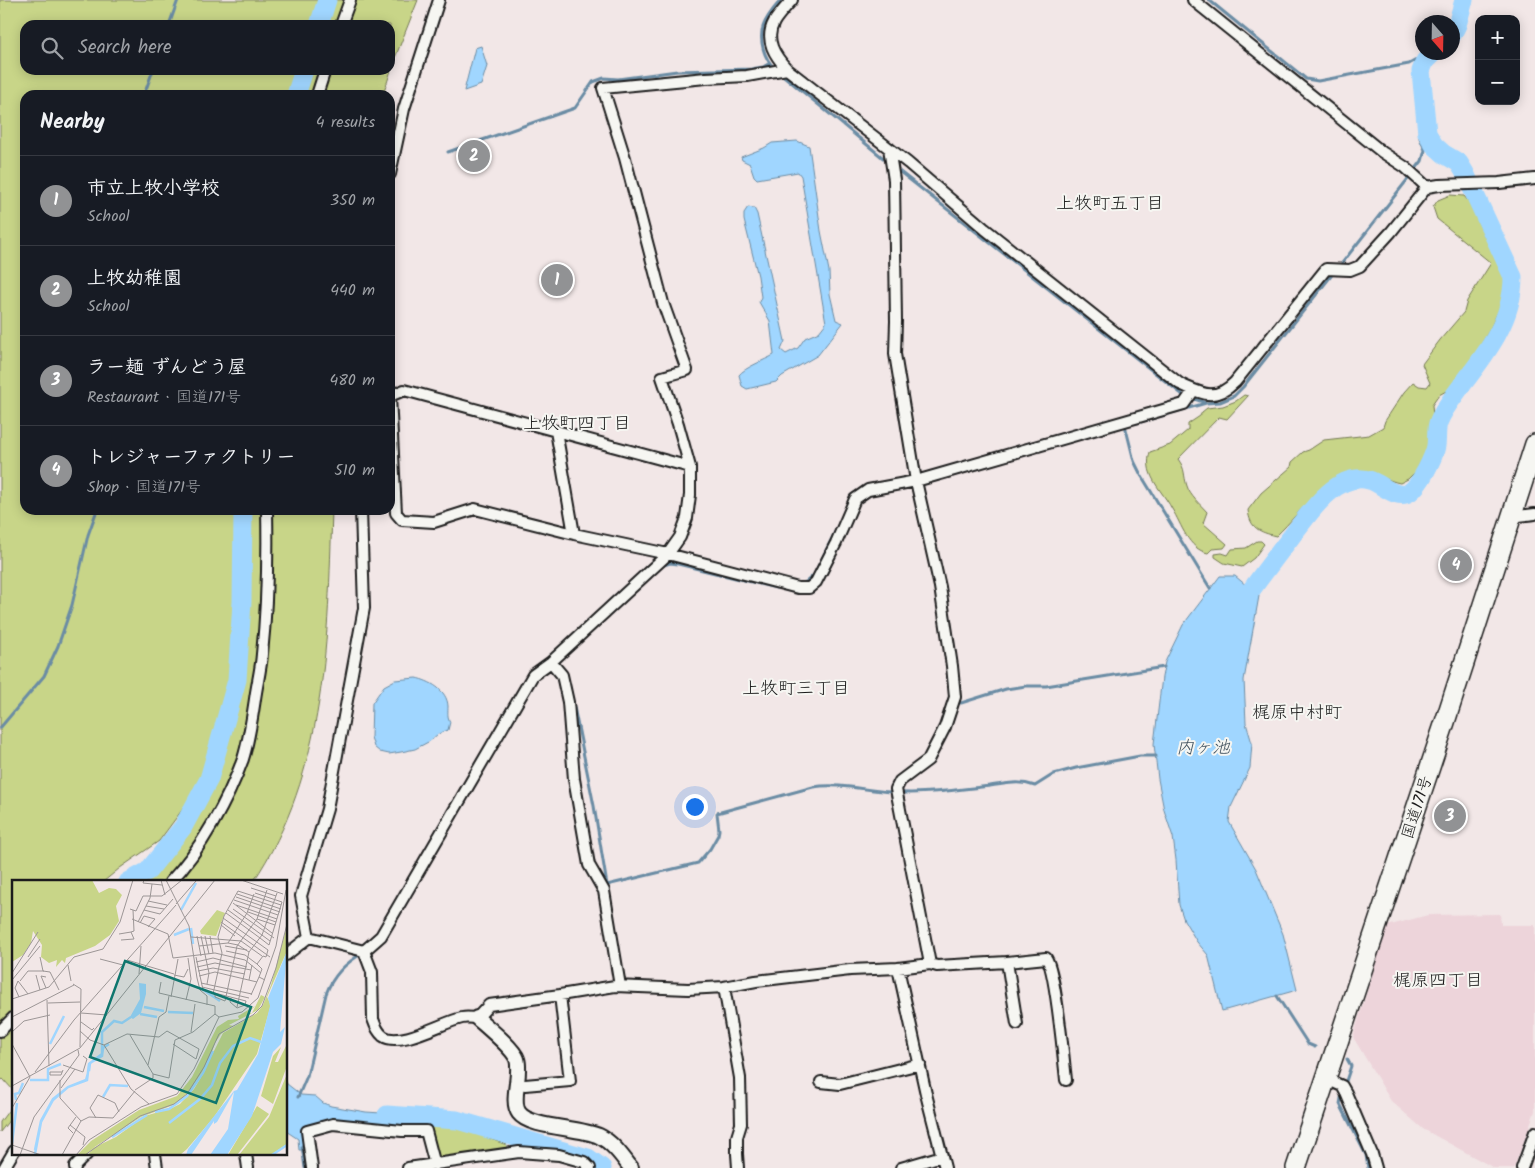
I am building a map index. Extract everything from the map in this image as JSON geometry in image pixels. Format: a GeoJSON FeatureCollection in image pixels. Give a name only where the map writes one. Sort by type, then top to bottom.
{"type":"FeatureCollection","features":[{"type":"Feature","properties":{"kind":"highway","name":"国道171号"},"geometry":{"type":"LineString","coordinates":[[1296,1168],[1338,1086],[1445,722],[1535,444]]}},
{"type":"Feature","properties":{"kind":"street"},"geometry":{"type":"LineString","coordinates":[[343,20],[350,0]]}},
{"type":"Feature","properties":{"kind":"street"},"geometry":{"type":"LineString","coordinates":[[395,151],[404,109],[439,0]]}},
{"type":"Feature","properties":{"kind":"street"},"geometry":{"type":"LineString","coordinates":[[792,0],[774,23],[771,42],[776,57],[787,68],[908,163],[985,229],[1180,384],[1208,395],[1215,395],[1229,388],[1326,269],[1350,270],[1360,266],[1427,188],[1453,184],[1535,179]]}},
{"type":"Feature","properties":{"kind":"street"},"geometry":{"type":"LineString","coordinates":[[1193,0],[1382,152],[1407,168],[1427,188]]}},
{"type":"Feature","properties":{"kind":"street"},"geometry":{"type":"LineString","coordinates":[[364,951],[381,936],[533,675],[551,662],[668,554],[680,537],[687,518],[690,495],[690,467],[662,377],[687,370],[663,303],[625,158],[603,88],[747,76],[787,68]]}},
{"type":"Feature","properties":{"kind":"street"},"geometry":{"type":"LineString","coordinates":[[318,90],[323,75]]}},
{"type":"Feature","properties":{"kind":"street"},"geometry":{"type":"LineString","coordinates":[[888,148],[894,180],[896,354],[916,481],[940,587],[955,697],[945,727],[928,760],[900,781],[896,789],[930,964]]}},
{"type":"Feature","properties":{"kind":"street"},"geometry":{"type":"LineString","coordinates":[[395,394],[404,390],[690,467]]}},
{"type":"Feature","properties":{"kind":"street"},"geometry":{"type":"LineString","coordinates":[[395,494],[396,513],[402,520],[434,522],[475,510],[668,554],[798,588],[809,588],[816,582],[836,544],[855,498],[868,490],[916,481],[1184,404],[1194,390]]}},
{"type":"Feature","properties":{"kind":"street"},"geometry":{"type":"LineString","coordinates":[[556,431],[574,534]]}},
{"type":"Feature","properties":{"kind":"street"},"geometry":{"type":"LineString","coordinates":[[1510,517],[1535,514]]}},
{"type":"Feature","properties":{"kind":"street"},"geometry":{"type":"LineString","coordinates":[[172,880],[205,836],[231,789],[243,757],[251,726],[262,655],[268,551],[267,515]]}},
{"type":"Feature","properties":{"kind":"street"},"geometry":{"type":"LineString","coordinates":[[309,937],[302,896],[327,809],[364,608],[361,515]]}},
{"type":"Feature","properties":{"kind":"street"},"geometry":{"type":"LineString","coordinates":[[551,662],[562,675],[568,702],[574,779],[589,865],[604,891],[620,986]]}},
{"type":"Feature","properties":{"kind":"street"},"geometry":{"type":"LineString","coordinates":[[309,937],[364,951]]}},
{"type":"Feature","properties":{"kind":"street"},"geometry":{"type":"LineString","coordinates":[[288,953],[309,937]]}},
{"type":"Feature","properties":{"kind":"street"},"geometry":{"type":"LineString","coordinates":[[364,951],[372,972],[373,1019],[383,1036],[391,1039],[408,1038],[463,1018],[478,1018],[517,1058],[516,1103],[518,1112],[532,1122],[581,1130],[600,1136],[618,1151],[631,1168]]}},
{"type":"Feature","properties":{"kind":"street"},"geometry":{"type":"LineString","coordinates":[[478,1018],[489,1005],[620,986],[688,989],[724,987],[756,981],[850,970],[898,968],[930,964],[937,966],[1007,962],[1046,958],[1050,962],[1066,1080]]}},
{"type":"Feature","properties":{"kind":"street"},"geometry":{"type":"LineString","coordinates":[[1007,962],[1017,1024]]}},
{"type":"Feature","properties":{"kind":"street"},"geometry":{"type":"LineString","coordinates":[[898,968],[926,1094],[945,1168]]}},
{"type":"Feature","properties":{"kind":"street"},"geometry":{"type":"LineString","coordinates":[[724,987],[740,1078],[741,1124],[737,1136],[738,1168]]}},
{"type":"Feature","properties":{"kind":"street"},"geometry":{"type":"LineString","coordinates":[[525,1085],[570,1081],[560,996]]}},
{"type":"Feature","properties":{"kind":"street"},"geometry":{"type":"LineString","coordinates":[[0,1030],[12,1019]]}},
{"type":"Feature","properties":{"kind":"street"},"geometry":{"type":"LineString","coordinates":[[821,1082],[840,1084],[920,1064]]}},
{"type":"Feature","properties":{"kind":"street"},"geometry":{"type":"LineString","coordinates":[[1338,1086],[1372,1154],[1376,1168]]}},
{"type":"Feature","properties":{"kind":"street"},"geometry":{"type":"LineString","coordinates":[[312,1168],[307,1131],[333,1124],[402,1131],[426,1131],[434,1165]]}},
{"type":"Feature","properties":{"kind":"street"},"geometry":{"type":"LineString","coordinates":[[1522,1168],[1535,1132]]}},
{"type":"Feature","properties":{"kind":"street"},"geometry":{"type":"LineString","coordinates":[[408,1168],[459,1165],[520,1152],[559,1155],[584,1162],[590,1168]]}},
{"type":"Feature","properties":{"kind":"street"},"geometry":{"type":"LineString","coordinates":[[4,1168],[12,1154]]}},
{"type":"Feature","properties":{"kind":"street"},"geometry":{"type":"LineString","coordinates":[[75,1168],[85,1156]]}},
{"type":"Feature","properties":{"kind":"street"},"geometry":{"type":"LineString","coordinates":[[901,1168],[942,1156]]}},
{"type":"Feature","properties":{"kind":"shaded area"},"geometry":{"type":"Polygon","coordinates":[[[1500,914],[1501,925],[1535,925],[1535,1111],[1514,1168],[1494,1168],[1423,1129],[1391,1101],[1353,1037],[1387,926],[1428,915],[1500,914]]]}},
{"type":"Feature","properties":{"kind":"green space"},"geometry":{"type":"Polygon","coordinates":[[[0,0],[321,0],[314,20],[20,20],[20,75],[295,75],[290,90],[20,90],[20,515],[236,515],[235,616],[229,680],[202,783],[159,841],[105,880],[12,880],[12,1012],[0,1023],[0,0]]]}},
{"type":"Feature","properties":{"kind":"green space"},"geometry":{"type":"Polygon","coordinates":[[[331,0],[346,0],[339,20],[324,20],[331,0]]]}},
{"type":"Feature","properties":{"kind":"green space"},"geometry":{"type":"Polygon","coordinates":[[[354,0],[418,0],[395,58],[395,20],[347,20],[354,0]]]}},
{"type":"Feature","properties":{"kind":"green space"},"geometry":{"type":"Polygon","coordinates":[[[305,75],[320,75],[316,90],[301,90],[305,75]]]}},
{"type":"Feature","properties":{"kind":"green space"},"geometry":{"type":"Polygon","coordinates":[[[329,75],[389,75],[385,90],[325,90],[329,75]]]}},
{"type":"Feature","properties":{"kind":"green space"},"geometry":{"type":"Polygon","coordinates":[[[1450,195],[1464,196],[1469,202],[1485,237],[1505,271],[1508,283],[1490,329],[1469,365],[1448,390],[1439,395],[1432,405],[1433,417],[1430,430],[1430,444],[1416,471],[1408,479],[1400,483],[1370,474],[1354,474],[1341,478],[1317,493],[1276,536],[1260,531],[1253,525],[1248,510],[1261,493],[1291,467],[1292,462],[1303,452],[1324,440],[1369,435],[1383,427],[1404,392],[1413,382],[1419,386],[1427,387],[1430,383],[1422,364],[1464,312],[1467,301],[1491,263],[1437,219],[1433,207],[1438,200],[1450,195]]]}},
{"type":"Feature","properties":{"kind":"green space"},"geometry":{"type":"Polygon","coordinates":[[[1244,395],[1248,396],[1227,419],[1219,417],[1178,459],[1183,469],[1188,490],[1207,512],[1203,523],[1227,544],[1224,548],[1212,549],[1208,553],[1195,547],[1186,536],[1152,477],[1149,455],[1150,452],[1170,445],[1188,430],[1188,424],[1200,416],[1207,408],[1223,406],[1236,401],[1244,395]]]}},
{"type":"Feature","properties":{"kind":"green space"},"geometry":{"type":"Polygon","coordinates":[[[248,515],[263,515],[263,580],[256,671],[250,710],[237,762],[212,816],[190,854],[166,880],[140,880],[147,876],[163,859],[199,809],[221,762],[238,705],[245,643],[248,515]]]}},
{"type":"Feature","properties":{"kind":"green space"},"geometry":{"type":"Polygon","coordinates":[[[270,515],[332,515],[325,655],[319,703],[309,750],[296,795],[277,840],[254,880],[178,880],[197,858],[233,795],[251,746],[266,667],[271,588],[270,515]]]}},
{"type":"Feature","properties":{"kind":"green space"},"geometry":{"type":"Polygon","coordinates":[[[1257,541],[1261,541],[1264,544],[1254,558],[1242,567],[1224,563],[1215,557],[1215,554],[1222,553],[1228,555],[1232,549],[1246,548],[1257,541]]]}},
{"type":"Feature","properties":{"kind":"green space"},"geometry":{"type":"Polygon","coordinates":[[[12,1025],[12,1089],[3,1079],[0,1081],[0,1036],[12,1025]]]}},
{"type":"Feature","properties":{"kind":"green space"},"geometry":{"type":"Polygon","coordinates":[[[12,1106],[12,1117],[0,1132],[0,1122],[12,1106]]]}},
{"type":"Feature","properties":{"kind":"green space"},"geometry":{"type":"Polygon","coordinates":[[[429,1125],[452,1125],[507,1145],[507,1150],[440,1160],[434,1157],[429,1125]]]}},
{"type":"Feature","properties":{"kind":"water"},"geometry":{"type":"Polygon","coordinates":[[[481,46],[487,66],[481,85],[464,91],[475,48],[481,46]]]}},
{"type":"Feature","properties":{"kind":"water"},"geometry":{"type":"Polygon","coordinates":[[[797,141],[809,146],[821,231],[829,271],[830,294],[836,320],[843,323],[818,355],[782,376],[776,382],[747,389],[742,386],[739,375],[774,355],[770,321],[759,302],[761,297],[758,276],[744,220],[744,213],[748,207],[754,208],[757,214],[785,341],[781,350],[786,354],[798,348],[805,338],[819,332],[826,323],[801,176],[798,172],[757,179],[750,164],[742,160],[741,157],[772,143],[797,141]]]}},
{"type":"Feature","properties":{"kind":"water","name":"内ヶ池"},"geometry":{"type":"Polygon","coordinates":[[[1220,576],[1235,576],[1259,596],[1244,680],[1246,723],[1252,743],[1250,768],[1231,807],[1229,822],[1256,869],[1283,934],[1297,990],[1222,1011],[1208,955],[1197,942],[1184,920],[1179,905],[1173,837],[1164,810],[1154,744],[1165,662],[1183,625],[1220,576]]]}},
{"type":"Feature","properties":{"kind":"water"},"geometry":{"type":"Polygon","coordinates":[[[416,678],[427,681],[445,695],[450,722],[448,730],[438,734],[415,749],[389,754],[380,752],[374,747],[371,737],[372,703],[384,686],[395,680],[416,678]]]}},
{"type":"Feature","properties":{"kind":"water"},"geometry":{"type":"Polygon","coordinates":[[[288,1085],[301,1095],[315,1096],[323,1103],[331,1106],[366,1112],[412,1115],[415,1125],[331,1120],[305,1127],[302,1131],[305,1150],[299,1150],[298,1139],[288,1132],[288,1085]]]}},
{"type":"Feature","properties":{"kind":"waterway"},"geometry":{"type":"LineString","coordinates":[[171,20],[178,0]]}},
{"type":"Feature","properties":{"kind":"waterway"},"geometry":{"type":"LineString","coordinates":[[321,20],[327,0]]}},
{"type":"Feature","properties":{"kind":"waterway"},"geometry":{"type":"LineString","coordinates":[[774,68],[763,49],[762,32],[766,20],[781,0]]}},
{"type":"Feature","properties":{"kind":"waterway"},"geometry":{"type":"LineString","coordinates":[[1209,0],[1306,79],[1318,81],[1409,64],[1416,60]]}},
{"type":"Feature","properties":{"kind":"waterway"},"geometry":{"type":"LineString","coordinates":[[1453,15],[1457,0]]}},
{"type":"Feature","properties":{"kind":"waterway"},"geometry":{"type":"LineString","coordinates":[[1460,15],[1464,0]]}},
{"type":"Feature","properties":{"kind":"waterway"},"geometry":{"type":"LineString","coordinates":[[1339,267],[1422,161],[1425,150],[1420,138],[1414,73],[1418,60]]}},
{"type":"Feature","properties":{"kind":"waterway"},"geometry":{"type":"LineString","coordinates":[[1252,589],[1314,507],[1334,488],[1345,482],[1357,479],[1369,480],[1394,493],[1400,494],[1410,492],[1414,488],[1426,471],[1432,457],[1436,446],[1438,423],[1443,413],[1452,398],[1481,361],[1497,335],[1509,307],[1513,277],[1465,173],[1459,163],[1434,145],[1427,133],[1421,71],[1426,60]]}},
{"type":"Feature","properties":{"kind":"waterway"},"geometry":{"type":"LineString","coordinates":[[448,152],[575,108],[593,82],[604,78],[618,79],[677,71],[751,69],[763,67],[770,63]]}},
{"type":"Feature","properties":{"kind":"waterway"},"geometry":{"type":"LineString","coordinates":[[779,72],[888,162]]}},
{"type":"Feature","properties":{"kind":"waterway"},"geometry":{"type":"LineString","coordinates":[[146,90],[151,75]]}},
{"type":"Feature","properties":{"kind":"waterway"},"geometry":{"type":"LineString","coordinates":[[298,90],[302,75]]}},
{"type":"Feature","properties":{"kind":"waterway"},"geometry":{"type":"LineString","coordinates":[[895,168],[1183,395],[1206,403]]}},
{"type":"Feature","properties":{"kind":"waterway"},"geometry":{"type":"LineString","coordinates":[[1137,423],[1206,403],[1220,402],[1234,396],[1335,271]]}},
{"type":"Feature","properties":{"kind":"waterway"},"geometry":{"type":"LineString","coordinates":[[1128,425],[1125,425],[1134,461],[1141,475],[1210,588]]}},
{"type":"Feature","properties":{"kind":"waterway"},"geometry":{"type":"LineString","coordinates":[[0,728],[44,676],[58,646],[72,605],[88,535],[95,515]]}},
{"type":"Feature","properties":{"kind":"waterway"},"geometry":{"type":"LineString","coordinates":[[132,880],[148,871],[183,827],[209,779],[237,680],[242,602],[243,515]]}},
{"type":"Feature","properties":{"kind":"waterway"},"geometry":{"type":"LineString","coordinates":[[797,584],[806,582],[814,575],[839,524]]}},
{"type":"Feature","properties":{"kind":"waterway"},"geometry":{"type":"LineString","coordinates":[[661,566],[670,563],[678,564],[776,588],[782,587]]}},
{"type":"Feature","properties":{"kind":"waterway"},"geometry":{"type":"LineString","coordinates":[[961,703],[1006,689],[1046,686],[1164,667]]}},
{"type":"Feature","properties":{"kind":"waterway"},"geometry":{"type":"LineString","coordinates":[[573,702],[594,806],[607,885],[698,863],[710,849],[718,835],[717,813],[813,787],[842,786],[914,793],[1012,783],[1035,786],[1054,774],[1076,768],[1140,756],[1156,756]]}},
{"type":"Feature","properties":{"kind":"waterway"},"geometry":{"type":"LineString","coordinates":[[396,919],[408,899]]}},
{"type":"Feature","properties":{"kind":"waterway"},"geometry":{"type":"LineString","coordinates":[[298,1097],[307,1076],[329,987],[340,970],[363,953]]}},
{"type":"Feature","properties":{"kind":"waterway"},"geometry":{"type":"LineString","coordinates":[[1277,996],[1308,1044],[1315,1047]]}},
{"type":"Feature","properties":{"kind":"waterway"},"geometry":{"type":"LineString","coordinates":[[1344,1087],[1351,1066],[1347,1059]]}},
{"type":"Feature","properties":{"kind":"waterway"},"geometry":{"type":"LineString","coordinates":[[1342,1093],[1340,1104],[1366,1155],[1368,1168]]}},
{"type":"Feature","properties":{"kind":"waterway"},"geometry":{"type":"LineString","coordinates":[[387,1115],[457,1120],[588,1158],[602,1168]]}},
{"type":"Feature","properties":{"kind":"waterway"},"geometry":{"type":"LineString","coordinates":[[302,1146],[305,1168]]}},
{"type":"Feature","properties":{"kind":"place","name":"上牧幼稚園"},"geometry":{"type":"Point","coordinates":[474,156]}},
{"type":"Feature","properties":{"kind":"place","name":"市立上牧小学校"},"geometry":{"type":"Point","coordinates":[557,280]}},
{"type":"Feature","properties":{"kind":"place","name":"トレジャーファクトリー"},"geometry":{"type":"Point","coordinates":[1456,565]}},
{"type":"Feature","properties":{"kind":"place","name":"ラー麺 ずんどう屋"},"geometry":{"type":"Point","coordinates":[1450,816]}},
{"type":"Feature","properties":{"kind":"district","name":"上牧町五丁目"},"geometry":{"type":"Point","coordinates":[1110,203]}},
{"type":"Feature","properties":{"kind":"district","name":"上牧町四丁目"},"geometry":{"type":"Point","coordinates":[577,423]}},
{"type":"Feature","properties":{"kind":"district","name":"上牧町三丁目"},"geometry":{"type":"Point","coordinates":[796,688]}},
{"type":"Feature","properties":{"kind":"district","name":"梶原中村町"},"geometry":{"type":"Point","coordinates":[1297,712]}},
{"type":"Feature","properties":{"kind":"district","name":"梶原四丁目"},"geometry":{"type":"Point","coordinates":[1438,980]}}]}
